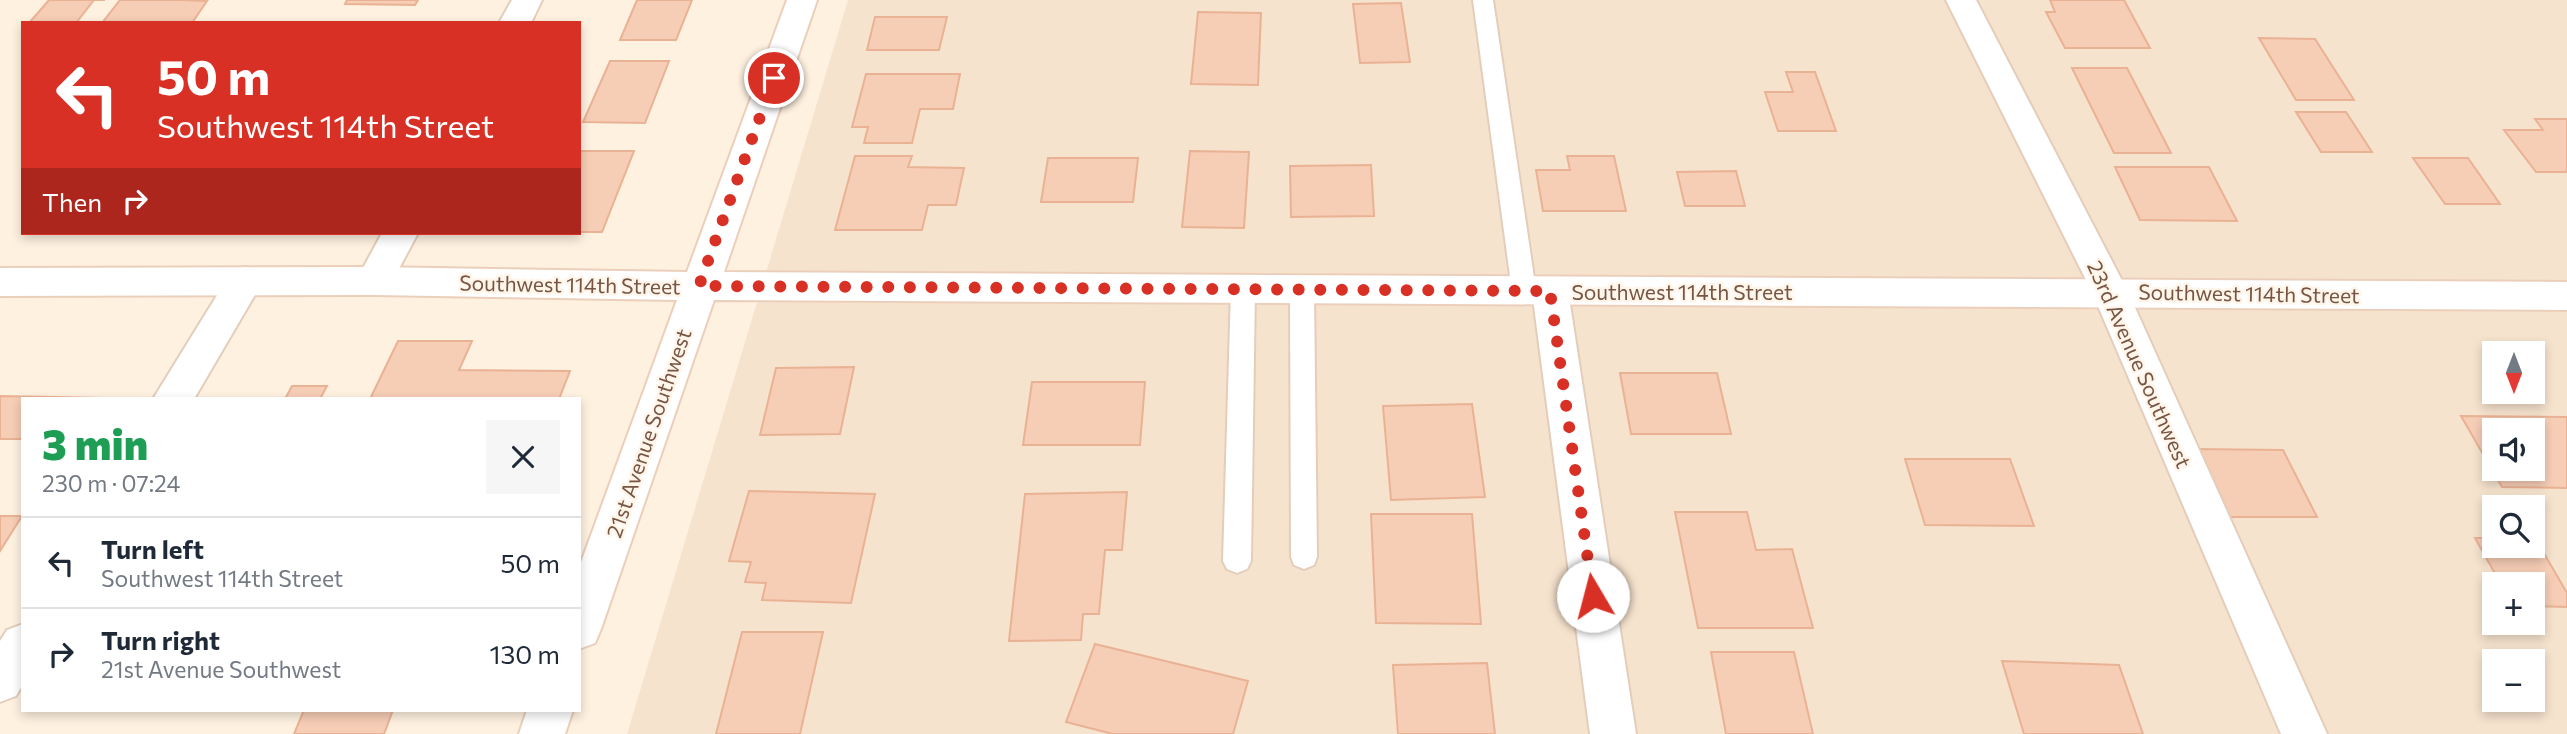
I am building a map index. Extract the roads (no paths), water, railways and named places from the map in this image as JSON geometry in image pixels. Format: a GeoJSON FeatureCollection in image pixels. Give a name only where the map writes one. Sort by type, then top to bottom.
{"type":"FeatureCollection","features":[{"type":"Feature","properties":{"kind":"street"},"geometry":{"type":"LineString","coordinates":[[515,21],[527,0]]}},
{"type":"Feature","properties":{"kind":"street","name":"21st Avenue Southwest"},"geometry":{"type":"LineString","coordinates":[[581,623],[802,0]]}},
{"type":"Feature","properties":{"kind":"street","name":"23rd Avenue Southwest"},"geometry":{"type":"LineString","coordinates":[[1961,0],[2110,292],[2304,734]]}},
{"type":"Feature","properties":{"kind":"street"},"geometry":{"type":"LineString","coordinates":[[374,281],[399,235]]}},
{"type":"Feature","properties":{"kind":"street"},"geometry":{"type":"LineString","coordinates":[[174,397],[245,281]]}},
{"type":"Feature","properties":{"kind":"street","name":"Southwest 114th Street"},"geometry":{"type":"LineString","coordinates":[[0,282],[374,281],[699,286],[2567,296]]}},
{"type":"Feature","properties":{"kind":"street"},"geometry":{"type":"LineString","coordinates":[[1537,291],[1613,734]]}},
{"type":"Feature","properties":{"kind":"street"},"geometry":{"type":"LineString","coordinates":[[0,681],[21,647]]}},
{"type":"Feature","properties":{"kind":"street"},"geometry":{"type":"LineString","coordinates":[[542,734],[550,712]]}},
{"type":"Feature","properties":{"kind":"lane"},"geometry":{"type":"LineString","coordinates":[[1483,0],[1537,291]]}},
{"type":"Feature","properties":{"kind":"lane"},"geometry":{"type":"LineString","coordinates":[[1237,561],[1243,289]]}},
{"type":"Feature","properties":{"kind":"lane"},"geometry":{"type":"LineString","coordinates":[[1302,290],[1304,557]]}}]}
